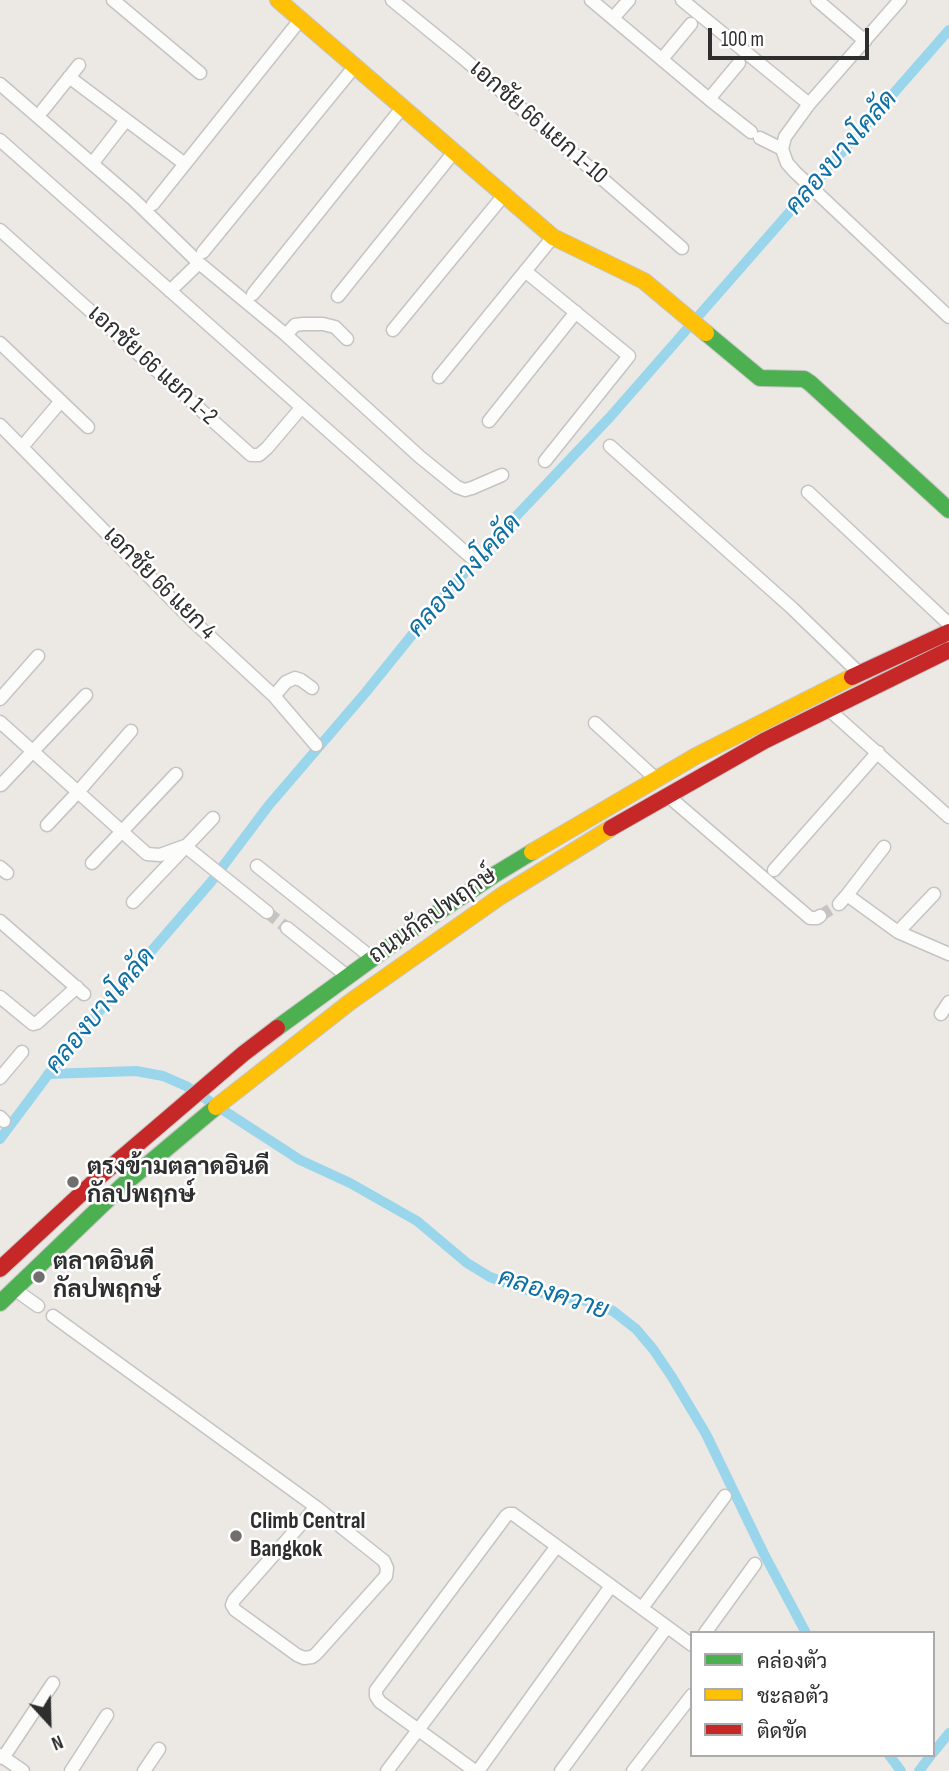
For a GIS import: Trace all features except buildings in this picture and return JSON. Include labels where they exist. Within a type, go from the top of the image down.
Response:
[{"type":"main road","points":[[278,0],[553,237],[644,281],[760,378],[804,379],[810,383],[949,510]]},
{"type":"main road","name":"ถนนกัลปพฤกษ์","points":[[0,1269],[184,1103],[290,1017],[494,875],[656,779],[739,734],[859,673],[949,632]]},
{"type":"main road","name":"ถนนกัลปพฤกษ์","points":[[0,1303],[122,1186],[221,1103],[350,1002],[501,896],[764,741],[949,650]]},
{"type":"street","points":[[113,0],[200,74]]},
{"type":"street","name":"เอกชัย 66 แยก 1-10","points":[[392,0],[682,248]]},
{"type":"street","points":[[591,0],[709,99],[756,135],[782,149]]},
{"type":"street","points":[[613,18],[629,0]]},
{"type":"street","points":[[682,0],[809,104]]},
{"type":"street","points":[[817,0],[865,41]]},
{"type":"street","points":[[900,0],[809,104],[785,137],[782,149],[787,163],[949,317]]},
{"type":"street","points":[[153,204],[300,20]]},
{"type":"street","points":[[662,60],[691,24]]},
{"type":"street","points":[[709,99],[739,62]]},
{"type":"street","points":[[43,110],[79,65]]},
{"type":"street","points":[[170,291],[201,257],[355,66]]},
{"type":"street","points":[[69,77],[185,164]]},
{"type":"street","points":[[0,84],[201,257],[419,457],[457,487],[465,490],[502,475]]},
{"type":"street","points":[[253,294],[402,107]]},
{"type":"street","points":[[94,160],[126,120]]},
{"type":"street","points":[[0,140],[474,560]]},
{"type":"street","points":[[338,296],[454,152]]},
{"type":"street","points":[[393,330],[504,195]]},
{"type":"street","name":"เอกชัย 66 แยก 1-2","points":[[0,230],[251,455],[259,455],[267,448],[301,408]]},
{"type":"street","points":[[439,377],[553,237]]},
{"type":"street","points":[[525,271],[629,356],[544,461]]},
{"type":"street","points":[[489,421],[576,312]]},
{"type":"street","points":[[286,335],[295,325],[323,324],[335,327],[347,339]]},
{"type":"street","points":[[0,343],[89,427]]},
{"type":"street","points":[[22,447],[61,401]]},
{"type":"street","name":"เอกชัย 66 แยก 4","points":[[0,425],[192,620],[274,696],[316,745]]},
{"type":"street","points":[[610,446],[792,608],[859,673]]},
{"type":"street","points":[[808,492],[949,624]]},
{"type":"street","points":[[0,699],[38,656]]},
{"type":"street","points":[[274,696],[286,682],[295,678],[312,688]]},
{"type":"street","points":[[1,785],[86,695]]},
{"type":"street","points":[[827,708],[949,817]]},
{"type":"street","points":[[0,722],[148,854],[160,855],[185,846]]},
{"type":"street","points":[[595,723],[656,779]]},
{"type":"street","points":[[47,825],[131,731]]},
{"type":"street","points":[[774,870],[878,752]]},
{"type":"street","points":[[92,863],[176,774]]},
{"type":"street","points":[[667,796],[810,918],[820,916]]},
{"type":"street","points":[[134,902],[212,818]]},
{"type":"street","points":[[185,846],[267,912]]},
{"type":"street","points":[[884,847],[843,900],[898,932],[949,954]]},
{"type":"street","points":[[257,866],[372,958]]},
{"type":"street","points":[[898,932],[934,894]]},
{"type":"street","points":[[0,922],[81,990],[33,1024],[0,998]]},
{"type":"street","points":[[287,928],[347,976]]},
{"type":"street","points":[[941,1014],[949,1002]]},
{"type":"street","points":[[0,1079],[22,1052]]},
{"type":"street","points":[[14,1289],[38,1306]]},
{"type":"street","points":[[53,1316],[316,1507],[387,1565],[386,1576],[316,1654],[304,1658],[245,1618],[232,1605],[316,1507]]},
{"type":"street","points":[[642,1608],[725,1496]]},
{"type":"street","points":[[611,1586],[477,1771],[380,1702],[376,1696],[376,1690],[509,1514],[513,1514],[690,1644]]},
{"type":"street","points":[[387,1771],[557,1546]]},
{"type":"street","points":[[706,1631],[755,1564]]},
{"type":"street","points":[[561,1771],[667,1627]]},
{"type":"street","points":[[23,1771],[2,1756],[53,1684]]},
{"type":"street","points":[[633,1771],[690,1698]]},
{"type":"street","points":[[71,1771],[107,1715]]},
{"type":"street","points":[[144,1771],[159,1749]]},
{"type":"waterway","name":"คลองบางโคลัด","points":[[0,1139],[71,1044],[211,882],[269,805],[441,599],[610,417],[949,30]]},
{"type":"waterway","name":"คลองควาย","points":[[48,1074],[136,1071],[163,1076],[186,1086],[300,1160],[350,1183],[417,1221],[467,1263],[490,1277],[522,1289],[587,1301],[613,1311],[636,1329],[672,1377],[706,1434],[805,1631]]},
{"type":"waterway","points":[[935,1750],[949,1733]]},
{"type":"waterway","name":"คลองควาย","points":[[890,1757],[901,1771]]},
{"type":"waterway","points":[[919,1771],[930,1757]]},
{"type":"tunnel","points":[[820,916],[839,904]]},
{"type":"tunnel","points":[[267,912],[287,928]]},
{"type":"traffic: fast","points":[[706,333],[760,378],[804,379],[810,383],[949,510]]},
{"type":"traffic: fast","points":[[277,1028],[416,927],[532,852]]},
{"type":"traffic: fast","points":[[0,1303],[122,1186],[216,1107]]},
{"type":"traffic: slow","points":[[278,0],[553,237],[644,281],[706,333]]},
{"type":"traffic: slow","points":[[532,852],[696,756],[852,677]]},
{"type":"traffic: slow","points":[[216,1107],[350,1002],[501,896],[611,828]]},
{"type":"traffic: jam","points":[[852,677],[949,632]]},
{"type":"traffic: jam","points":[[611,828],[764,741],[949,650]]},
{"type":"traffic: jam","points":[[0,1269],[98,1178],[277,1028]]},
{"type":"place","name":"ตรงข้ามตลาดอินดี กัลปพฤกษ์","points":[[73,1182]]},
{"type":"place","name":"ตลาดอินดี กัลปพฤกษ์","points":[[39,1277]]},
{"type":"place","name":"Climb Central Bangkok","points":[[236,1536]]}]
